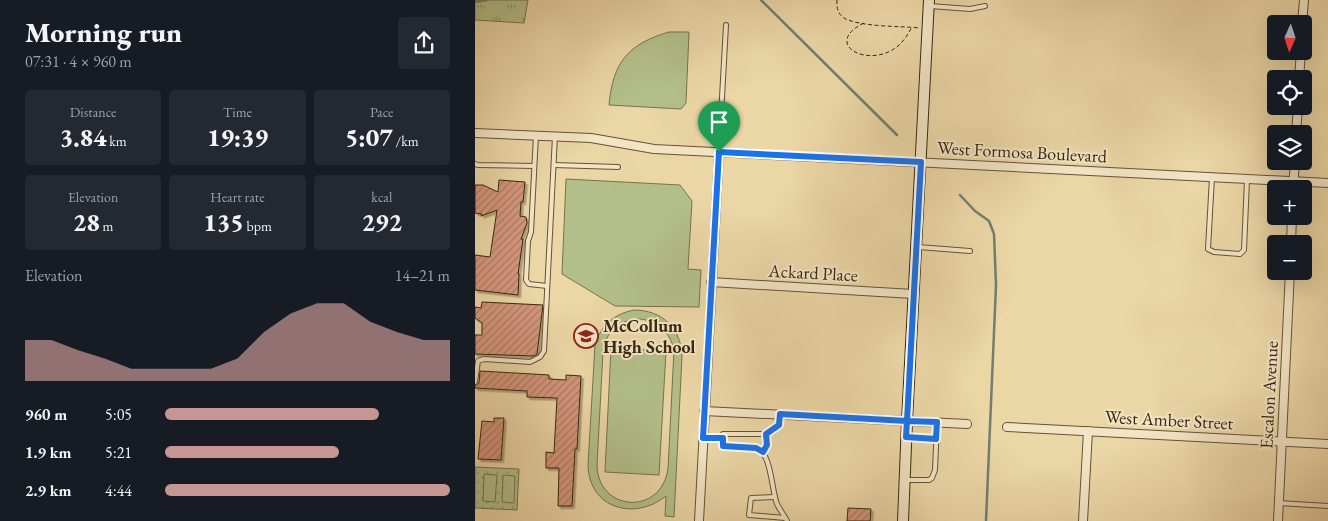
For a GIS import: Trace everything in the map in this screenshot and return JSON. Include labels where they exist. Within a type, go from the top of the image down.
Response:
[{"type":"street","points":[[1303,15],[1304,0]]},
{"type":"street","points":[[903,521],[928,3]]},
{"type":"street","name":"West Formosa Boulevard","points":[[475,133],[591,138],[654,149],[1212,177],[1267,182]]},
{"type":"street","points":[[699,521],[719,152]]},
{"type":"street","name":"West Formosa Boulevard","points":[[1312,184],[1328,184]]},
{"type":"street","name":"Escalon Avenue","points":[[1279,521],[1290,280]]},
{"type":"street","name":"Ackard Place","points":[[711,282],[913,294]]},
{"type":"street","points":[[704,411],[967,424]]},
{"type":"street","name":"West Amber Street","points":[[1007,427],[1328,444]]},
{"type":"street","points":[[1083,521],[1088,431]]},
{"type":"lane","points":[[928,3],[970,8],[985,6]]},
{"type":"lane","points":[[719,152],[726,25]]},
{"type":"lane","points":[[535,135],[531,232],[528,241],[526,280],[529,284],[547,286]]},
{"type":"lane","points":[[475,382],[478,361],[484,359],[530,362],[541,358],[545,351],[555,136]]},
{"type":"lane","points":[[475,164],[534,166]]},
{"type":"lane","points":[[554,165],[618,167]]},
{"type":"lane","points":[[1212,177],[1209,249],[1213,252],[1239,254],[1243,250],[1244,245],[1247,179]]},
{"type":"lane","points":[[916,247],[970,251]]},
{"type":"lane","points":[[780,414],[779,425],[766,434],[723,434],[723,446],[756,448],[763,452],[769,462],[771,481],[777,504],[786,519]]},
{"type":"lane","points":[[905,480],[929,480],[933,478],[937,422]]},
{"type":"lane","points":[[763,452],[767,445],[766,434]]},
{"type":"lane","points":[[906,437],[936,439]]},
{"type":"lane","points":[[703,438],[723,438]]},
{"type":"lane","points":[[775,497],[751,498],[749,515],[786,519]]},
{"type":"lane","points":[[1279,503],[1328,506]]},
{"type":"path","points":[[837,0],[839,12],[844,18],[865,23],[927,28]]},
{"type":"path","points":[[865,23],[850,32],[848,37],[847,44],[859,55],[871,56],[889,52],[905,39],[912,27]]},
{"type":"green space","points":[[475,0],[528,0],[524,23],[475,20]]},
{"type":"green space","points":[[669,32],[689,32],[686,103],[681,109],[609,105],[614,77],[625,57],[643,42]]},
{"type":"green space","points":[[566,179],[680,185],[692,201],[688,269],[701,270],[699,307],[615,306],[562,274]]},
{"type":"green space","points":[[634,310],[644,311],[661,317],[674,329],[681,346],[674,517],[665,516],[666,496],[654,504],[628,509],[605,501],[596,492],[590,480],[588,465],[595,345],[605,326],[620,314]],"holes":[[[646,320],[662,328],[670,338],[674,350],[668,469],[663,484],[654,495],[643,501],[630,502],[618,499],[608,492],[600,481],[597,465],[603,352],[610,333],[620,324],[626,321]]]},
{"type":"green space","points":[[611,348],[666,351],[659,475],[605,472]]},
{"type":"green space","points":[[475,467],[519,469],[517,510],[475,508]]},
{"type":"green space","points":[[484,474],[497,475],[495,502],[483,501]]},
{"type":"green space","points":[[503,475],[515,476],[514,503],[502,502]]},
{"type":"building","points":[[499,180],[525,182],[520,216],[526,217],[527,223],[521,239],[523,239],[518,274],[518,295],[475,290],[475,255],[490,257],[497,210],[481,216],[482,214],[475,213],[475,185],[483,185],[498,192]]},
{"type":"building","points":[[482,302],[543,305],[537,354],[534,356],[475,354],[475,335],[482,335],[482,323],[475,318],[475,307],[481,308]]},
{"type":"building","points":[[480,371],[549,375],[549,379],[566,380],[566,375],[581,376],[572,506],[558,506],[559,468],[546,468],[546,452],[554,453],[557,398],[527,397],[527,391],[475,388],[479,383]]},
{"type":"building","points":[[494,418],[504,418],[501,460],[478,459],[482,421],[494,422]]},
{"type":"building","points":[[848,508],[871,509],[870,521],[847,521]]},
{"type":"waterway","points":[[475,2],[487,0]]},
{"type":"waterway","points":[[761,0],[897,135]]},
{"type":"waterway","points":[[960,195],[975,211],[989,221],[994,234],[996,285],[986,521]]},
{"type":"place","name":"McCollum High School","points":[[586,336]]},
{"type":"route","points":[[719,152],[703,438],[723,438],[723,446],[756,448],[763,452],[767,445],[766,434],[779,425],[780,414],[907,421],[906,437],[936,439],[937,422],[907,421],[921,162],[719,152]]}]
